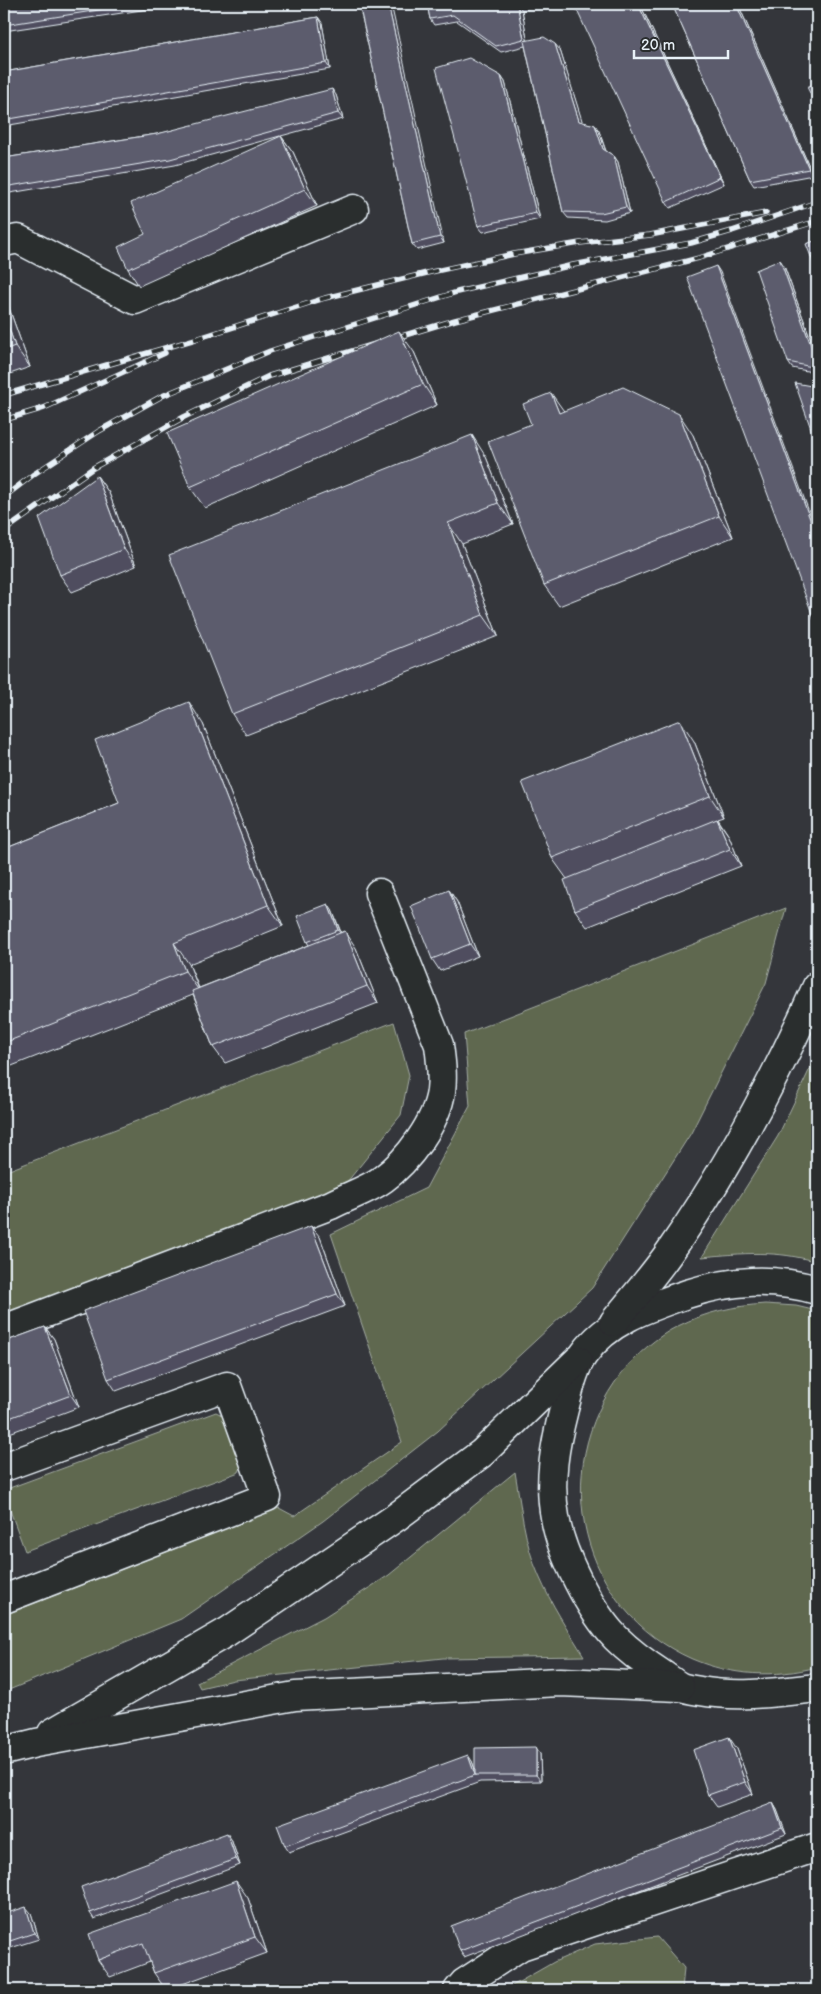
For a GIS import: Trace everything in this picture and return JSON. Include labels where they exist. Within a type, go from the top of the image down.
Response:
[{"type":"main road","points":[[4,242],[18,239],[135,300],[354,208]]},
{"type":"main road","points":[[4,1329],[331,1204],[382,1180],[402,1162],[418,1142],[432,1118],[441,1092],[442,1069],[439,1045],[379,893]]},
{"type":"main road","points":[[36,1743],[227,1632],[395,1518],[482,1453],[612,1325],[670,1252],[704,1200],[770,1082],[817,986]]},
{"type":"main road","points":[[612,1325],[666,1301],[699,1290],[730,1283],[761,1281],[793,1283],[817,1290]]},
{"type":"main road","points":[[584,1354],[572,1380],[556,1441],[552,1476],[554,1517],[568,1559],[588,1599],[615,1636],[642,1662],[682,1687]]},
{"type":"main road","points":[[4,1466],[226,1386],[267,1497],[4,1599]]},
{"type":"main road","points":[[4,1752],[36,1743],[295,1696],[560,1682],[682,1687],[712,1693],[751,1694],[817,1688]]},
{"type":"main road","points":[[458,1990],[464,1984],[522,1946],[817,1847]]},
{"type":"green space","points":[[786,908],[766,983],[691,1133],[592,1288],[438,1431],[323,1521],[181,1619],[4,1692],[4,1615],[279,1508],[294,1516],[402,1442],[331,1234],[426,1188],[470,1106],[464,1034]]},
{"type":"green space","points":[[394,1022],[409,1075],[401,1115],[343,1187],[4,1320],[4,1172]]},
{"type":"green space","points":[[817,1054],[817,1262],[774,1254],[702,1257],[778,1136]]},
{"type":"green space","points":[[765,1304],[796,1306],[817,1311],[817,1667],[785,1673],[754,1674],[722,1669],[692,1659],[654,1637],[623,1607],[601,1573],[587,1534],[581,1493],[585,1452],[598,1412],[621,1374],[633,1360],[662,1335],[689,1321],[720,1310]]},
{"type":"green space","points":[[216,1412],[232,1420],[245,1457],[239,1472],[25,1551],[4,1490]]},
{"type":"green space","points":[[515,1472],[524,1524],[534,1563],[554,1607],[584,1656],[443,1658],[234,1680],[200,1688],[197,1682],[324,1617],[389,1575]]},
{"type":"green space","points":[[657,1937],[684,1968],[682,1990],[505,1990],[554,1962],[595,1944]]},
{"type":"building","points":[[4,4],[137,4],[4,25]]},
{"type":"building","points":[[359,4],[388,4],[440,237],[412,244]]},
{"type":"building","points":[[427,4],[517,4],[524,39],[496,46],[453,15],[430,19]]},
{"type":"building","points":[[574,4],[638,4],[720,177],[666,202]]},
{"type":"building","points":[[672,4],[736,4],[809,169],[750,180]]},
{"type":"building","points":[[318,17],[326,63],[4,120],[4,72]]},
{"type":"building","points":[[544,37],[555,44],[579,121],[595,125],[603,149],[614,156],[626,207],[601,213],[563,212],[524,41]]},
{"type":"building","points":[[469,58],[501,76],[536,213],[478,226],[436,68]]},
{"type":"building","points":[[817,82],[817,107],[807,87]]},
{"type":"building","points":[[332,89],[338,113],[170,159],[4,187],[4,158],[157,134]]},
{"type":"building","points":[[281,136],[305,189],[128,269],[118,247],[145,234],[131,203]]},
{"type":"building","points":[[817,240],[817,272],[806,244]]},
{"type":"building","points":[[780,260],[817,362],[817,368],[788,362],[756,270]]},
{"type":"building","points":[[716,266],[817,538],[817,627],[687,277]]},
{"type":"building","points":[[4,314],[15,346],[4,350]]},
{"type":"building","points":[[399,331],[423,384],[190,487],[167,433]]},
{"type":"building","points":[[795,383],[817,387],[817,446]]},
{"type":"building","points":[[623,387],[679,414],[719,516],[544,585],[488,441],[531,424],[523,404],[551,393],[559,413]]},
{"type":"building","points":[[472,435],[498,503],[448,523],[483,615],[232,714],[169,555]]},
{"type":"building","points":[[97,476],[124,549],[60,575],[39,518]]},
{"type":"building","points":[[189,702],[268,905],[174,943],[185,971],[4,1043],[4,849],[119,803],[95,740]]},
{"type":"building","points":[[680,720],[710,796],[552,858],[522,782]]},
{"type":"building","points":[[717,819],[730,849],[575,910],[564,880]]},
{"type":"building","points":[[449,890],[470,944],[432,959],[411,906]]},
{"type":"building","points":[[328,904],[338,930],[307,942],[297,916]]},
{"type":"building","points":[[345,931],[367,986],[213,1047],[192,991]]},
{"type":"building","points":[[311,1226],[337,1294],[108,1379],[83,1311]]},
{"type":"building","points":[[45,1327],[71,1395],[4,1420],[4,1342]]},
{"type":"building","points":[[729,1737],[745,1782],[708,1795],[693,1750]]},
{"type":"building","points":[[536,1747],[536,1775],[475,1775],[475,1748]]},
{"type":"building","points":[[468,1755],[475,1775],[285,1846],[277,1825]]},
{"type":"building","points":[[773,1803],[782,1828],[460,1951],[451,1926]]},
{"type":"building","points":[[227,1833],[236,1859],[90,1913],[81,1887]]},
{"type":"building","points":[[236,1881],[255,1937],[154,1973],[143,1943],[98,1960],[89,1934]]},
{"type":"building","points":[[26,1907],[34,1933],[4,1943],[4,1914]]},
{"type":"railway","points":[[4,497],[34,474],[99,431],[162,396],[270,351],[457,292],[573,265],[691,243],[817,202]]},
{"type":"railway","points":[[4,395],[199,338],[325,298],[431,272],[514,254],[580,243],[650,235],[766,213]]},
{"type":"railway","points":[[4,531],[93,468],[184,417],[269,376],[455,320],[699,258],[817,221]]},
{"type":"railway","points":[[4,420],[44,408],[165,353]]}]
